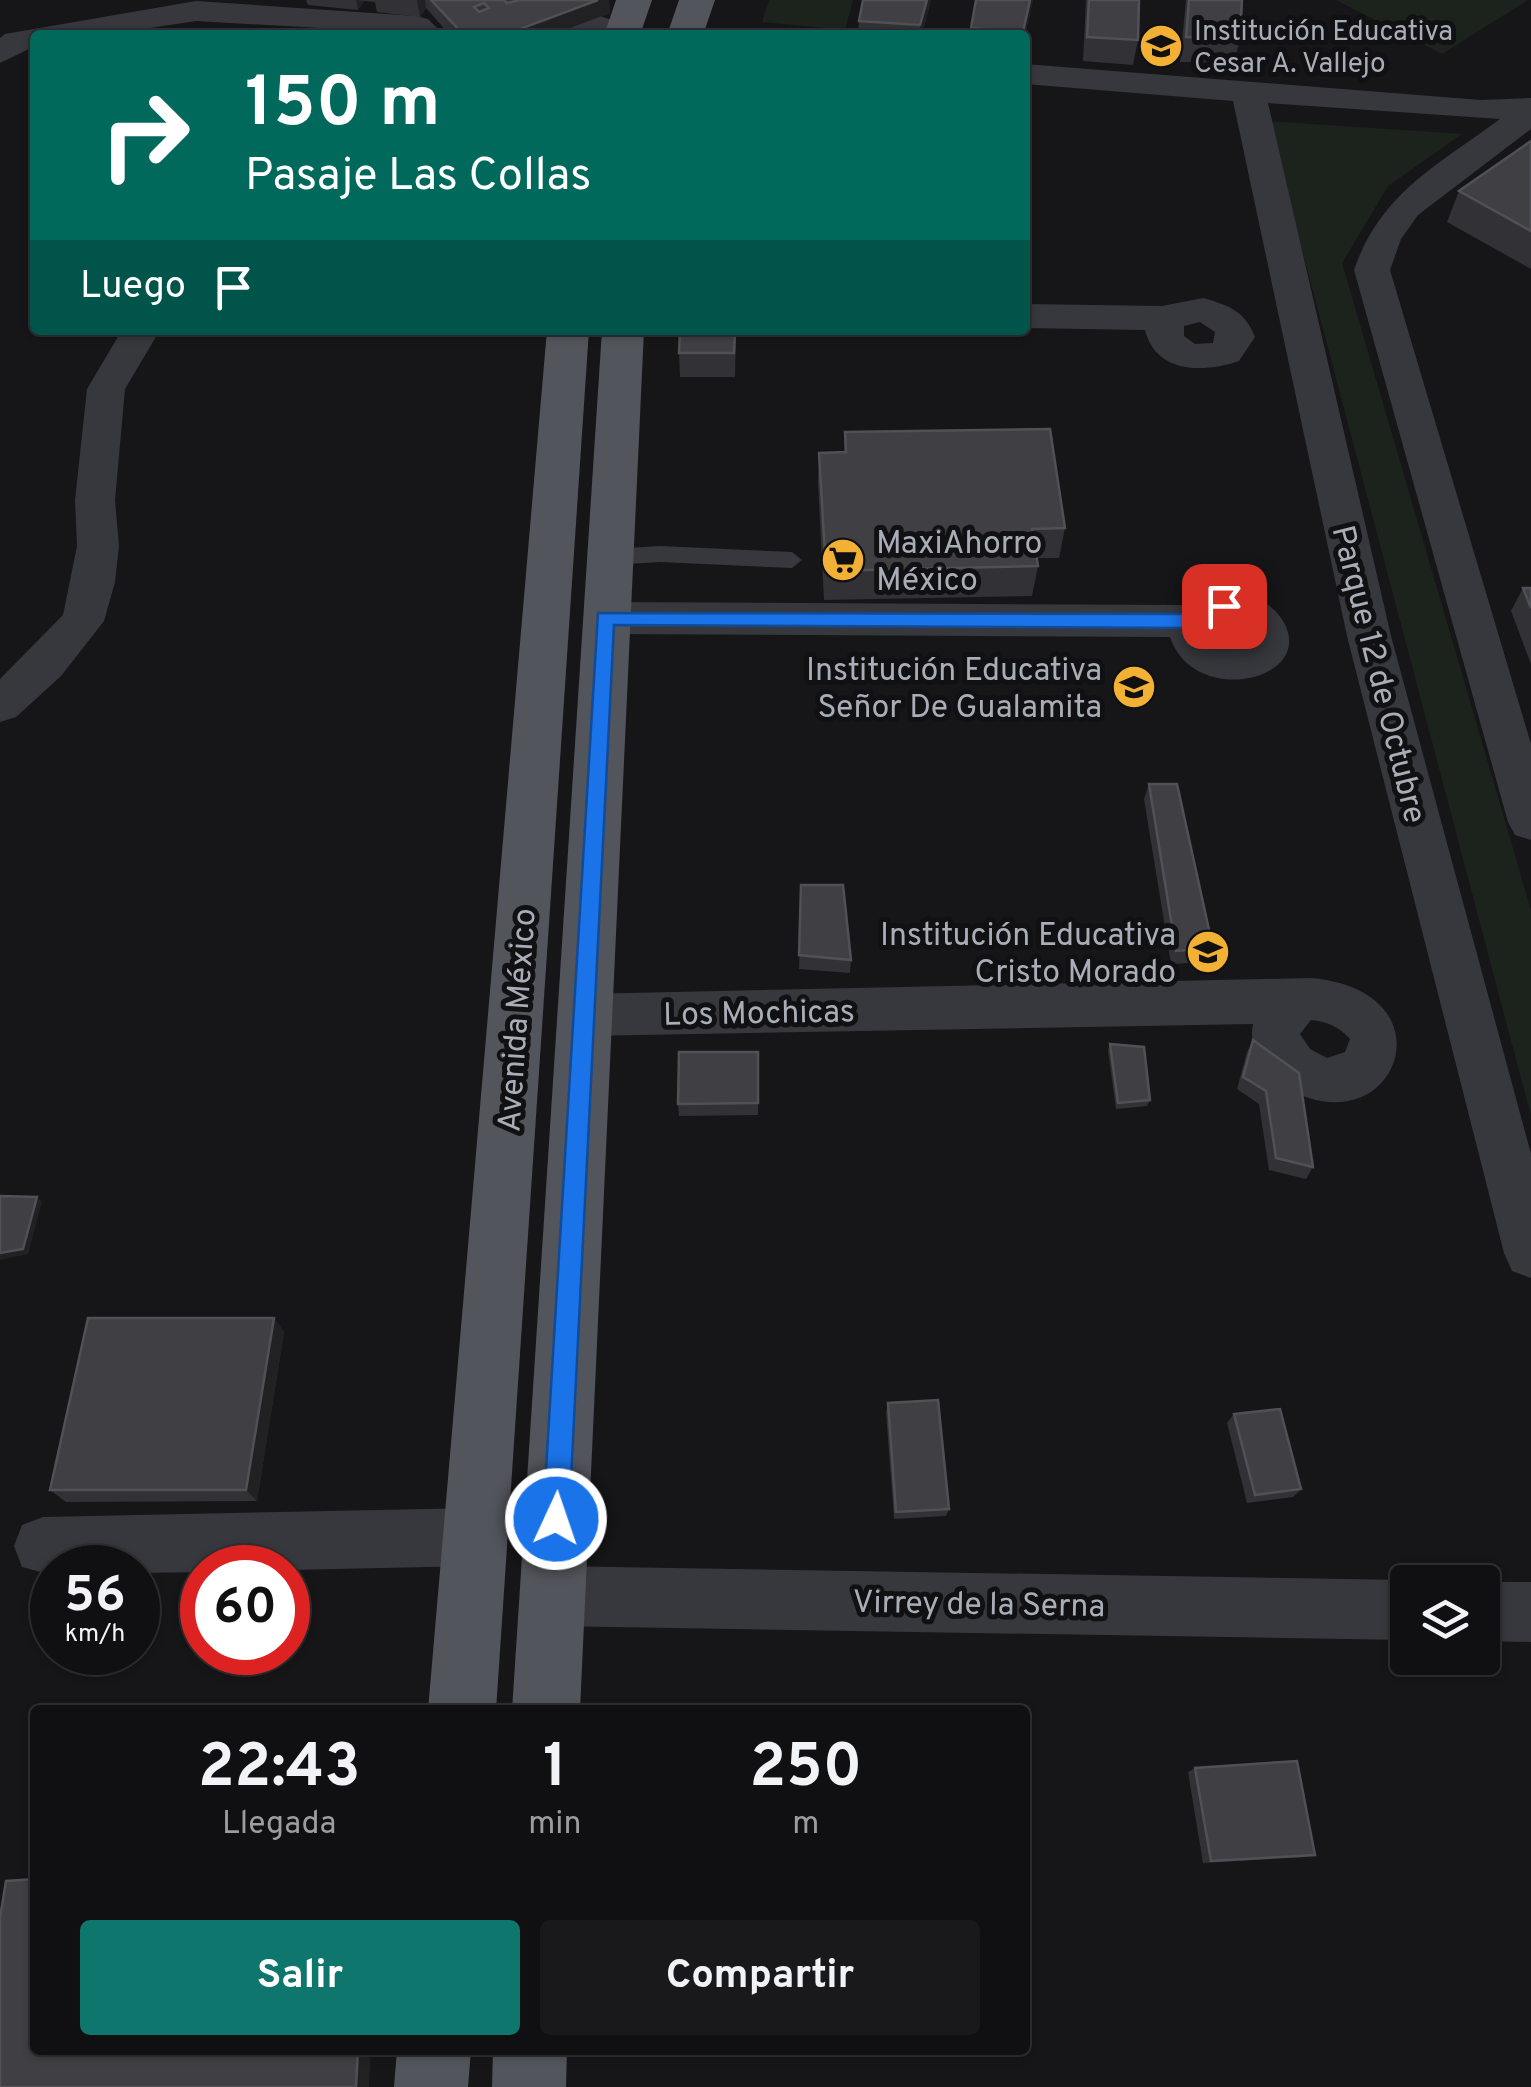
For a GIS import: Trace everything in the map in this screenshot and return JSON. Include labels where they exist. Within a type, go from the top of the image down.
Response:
[{"type":"main road","points":[[625,30],[634,0]]},
{"type":"main road","points":[[687,30],[696,0]]},
{"type":"main road","name":"Avenida México","points":[[462,1705],[568,335]]},
{"type":"main road","name":"Avenida México","points":[[546,1705],[623,335]]},
{"type":"main road","points":[[431,2087],[434,2055]]},
{"type":"main road","points":[[529,2087],[530,2055]]},
{"type":"street","points":[[76,30],[196,11],[416,26],[421,30]]},
{"type":"street","points":[[583,30],[598,25],[610,30]]},
{"type":"street","points":[[0,53],[17,41],[30,38]]},
{"type":"street","points":[[1030,74],[1531,111]]},
{"type":"street","name":"Parque 12 de Octubre","points":[[1248,90],[1365,619],[1531,1253]]},
{"type":"street","points":[[1531,111],[1404,207],[1383,238],[1372,270],[1531,822]]},
{"type":"street","points":[[1030,316],[1168,318]]},
{"type":"street","points":[[0,705],[46,664],[83,620],[94,582],[98,546],[96,500],[106,389],[138,335]]},
{"type":"street","points":[[604,618],[1192,621]]},
{"type":"street","name":"Los Mochicas","points":[[584,1015],[1294,1002]]},
{"type":"street","points":[[91,1545],[476,1537]]},
{"type":"street","name":"Virrey de la Serna","points":[[551,1596],[1390,1610]]},
{"type":"street","points":[[1500,1611],[1531,1612]]},
{"type":"lane","points":[[612,557],[660,554],[792,560]]},
{"type":"shaded area","points":[[769,0],[853,0],[845,30],[762,22]]},
{"type":"shaded area","points":[[1336,0],[1528,0],[1442,54]]},
{"type":"shaded area","points":[[1268,121],[1462,134],[1388,186],[1342,263],[1531,910],[1531,1116]]},
{"type":"building","points":[[431,0],[507,3],[598,0],[517,30],[459,30]],"holes":[[[484,3],[489,8],[479,12],[474,7]]]},
{"type":"building","points":[[863,0],[927,0],[920,25],[859,21]]},
{"type":"building","points":[[976,0],[1030,0],[1023,30],[971,28]]},
{"type":"building","points":[[1089,0],[1139,0],[1138,40],[1087,37]]},
{"type":"building","points":[[1189,0],[1242,0],[1240,39],[1186,37]]},
{"type":"building","points":[[1531,141],[1531,231],[1459,191]]},
{"type":"building","points":[[680,335],[735,335],[734,353],[679,353]]},
{"type":"building","points":[[1050,429],[1065,528],[1032,529],[1038,566],[826,571],[819,453],[846,452],[845,432]]},
{"type":"building","points":[[1523,588],[1531,588],[1531,608]]},
{"type":"building","points":[[1149,784],[1177,784],[1213,948],[1176,951]]},
{"type":"building","points":[[801,885],[843,885],[851,960],[799,955]]},
{"type":"building","points":[[1253,1040],[1299,1073],[1313,1167],[1276,1158],[1266,1091],[1243,1077]]},
{"type":"building","points":[[1110,1044],[1144,1047],[1150,1100],[1118,1103]]},
{"type":"building","points":[[679,1052],[758,1052],[758,1103],[678,1104]]},
{"type":"building","points":[[0,1196],[37,1197],[23,1249],[0,1253]]},
{"type":"building","points":[[88,1318],[274,1318],[246,1490],[50,1490]]},
{"type":"building","points":[[938,1400],[949,1509],[896,1512],[888,1403]]},
{"type":"building","points":[[1280,1409],[1301,1489],[1255,1495],[1234,1414]]},
{"type":"building","points":[[1297,1761],[1315,1855],[1211,1861],[1195,1768]]},
{"type":"building","points":[[30,1879],[30,2055],[358,2055],[356,2087],[0,2087],[0,1918],[6,1881]]},
{"type":"place","name":"Institución Educativa Cesar A. Vallejo","points":[[1161,46]]},
{"type":"place","name":"MaxiAhorro México","points":[[843,560]]},
{"type":"place","name":"Institución Educativa Señor De Gualamita","points":[[1134,687]]},
{"type":"place","name":"Institución Educativa Cristo Morado","points":[[1208,952]]},
{"type":"route","points":[[556,1519],[604,618],[1192,621],[1204,610],[1224,606]]}]
